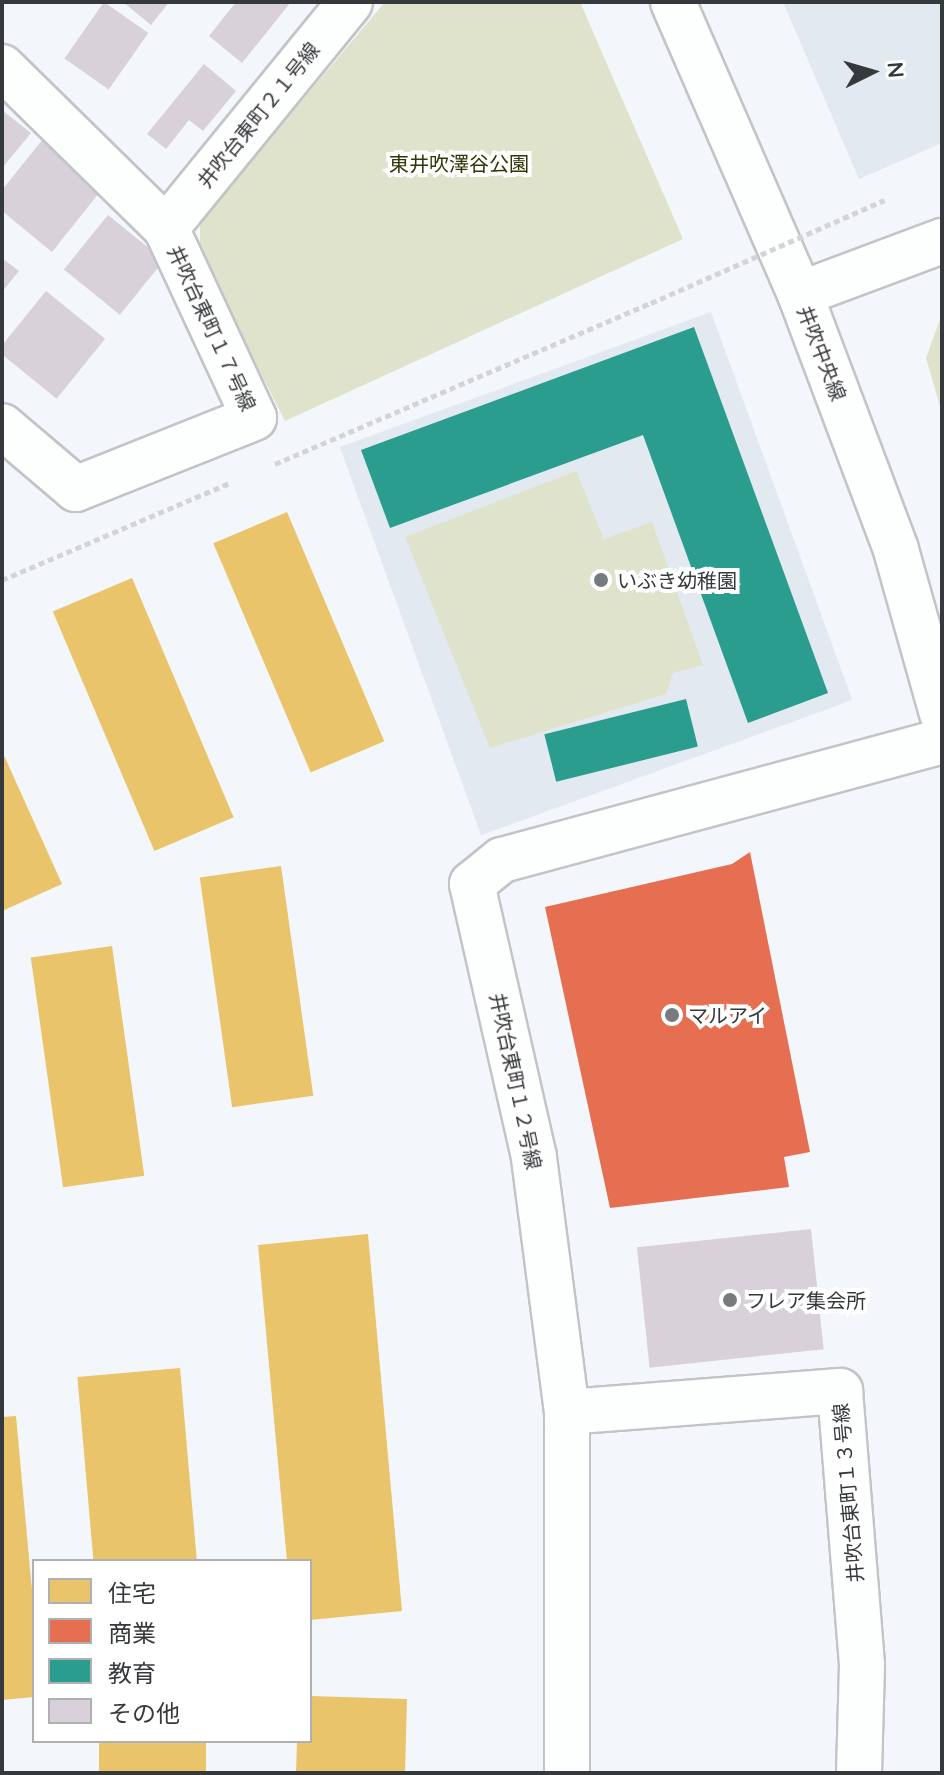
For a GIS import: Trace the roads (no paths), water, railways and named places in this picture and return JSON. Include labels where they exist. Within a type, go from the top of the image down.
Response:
[{"type":"street","name":"井吹台東町２１号線","points":[[166,228],[350,2]]},
{"type":"street","name":"井吹中央線","points":[[673,2],[800,294],[896,550],[942,714]]},
{"type":"street","name":"井吹台東町１７号線","points":[[2,67],[166,228],[254,418],[76,489],[2,426]]},
{"type":"street","points":[[800,294],[942,241]]},
{"type":"street","name":"井吹台東町１２号線","points":[[567,1773],[567,1412],[534,1157],[472,884],[502,860],[942,741]]},
{"type":"street","name":"井吹台東町１３号線","points":[[567,1412],[840,1391],[862,1665],[859,1773]]},
{"type":"place","name":"いぶき幼稚園","points":[[601,580]]},
{"type":"place","name":"マルアイ","points":[[672,1015]]},
{"type":"place","name":"フレア集会所","points":[[730,1300]]},
{"type":"park label","name":"東井吹澤谷公園","points":[[459,163]]}]
